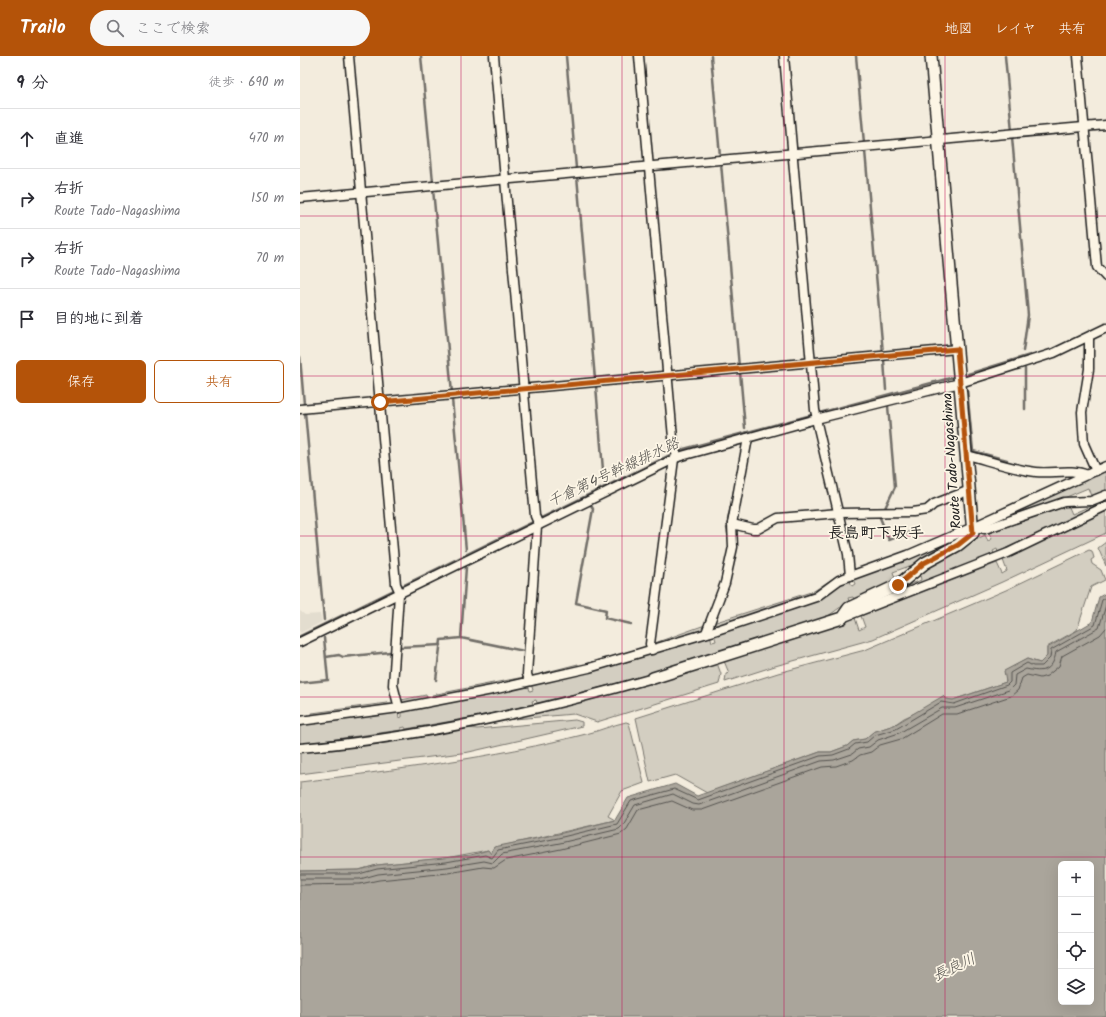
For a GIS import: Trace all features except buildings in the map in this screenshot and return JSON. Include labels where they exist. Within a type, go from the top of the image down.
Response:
[{"type":"main road","name":"Route Tado-Nagashima","points":[[653,678],[842,618],[849,608],[898,585],[924,563],[970,537],[973,533],[931,56]]},
{"type":"street","points":[[349,56],[380,402],[399,590],[393,685],[399,708]]},
{"type":"street","points":[[494,56],[537,522],[527,674],[529,681]]},
{"type":"street","points":[[639,56],[675,455],[650,644],[652,650]]},
{"type":"street","points":[[784,56],[816,416],[848,554],[850,576]]},
{"type":"street","points":[[1078,56],[1097,267],[1106,277]]},
{"type":"street","points":[[300,198],[1106,125]]},
{"type":"street","points":[[300,642],[399,590],[675,455],[748,438],[816,416],[960,383],[1032,361],[1089,337],[1106,328]]},
{"type":"street","points":[[1089,337],[1089,369],[1082,412],[1084,444],[1096,471]]},
{"type":"street","points":[[300,409],[957,349]]},
{"type":"street","points":[[706,633],[725,583],[733,548],[732,524],[748,438]]},
{"type":"street","points":[[967,455],[1017,469],[1037,472],[1080,472],[1087,475]]},
{"type":"street","points":[[300,721],[399,708],[589,668],[706,633],[816,597],[839,580],[908,555],[1106,466]]},
{"type":"street","points":[[732,524],[758,529],[778,518],[839,513],[913,512],[927,510],[934,504],[970,490]]},
{"type":"street","points":[[973,527],[985,529],[1064,502],[1091,501],[1106,495]]},
{"type":"street","points":[[842,618],[1008,553],[1106,506]]},
{"type":"street","points":[[300,748],[334,745],[393,736],[475,721],[594,695],[653,678]]},
{"type":"shaded area","points":[[1106,469],[1106,490],[1091,496],[1088,488],[1064,498],[1001,519]]},
{"type":"shaded area","points":[[1106,499],[1106,502],[998,552],[997,549],[993,551],[994,554],[929,582],[857,608],[921,580],[919,570],[985,535],[988,541],[992,539],[989,533],[1068,505],[1072,514]]},
{"type":"shaded area","points":[[1106,511],[1106,533],[1002,582],[873,639],[775,666],[725,682],[726,674],[729,673],[724,661],[855,618],[859,630],[865,627],[861,616],[997,563],[1002,574],[1007,571],[1003,560]]},
{"type":"shaded area","points":[[967,533],[915,564],[893,572],[896,581],[854,599],[853,597],[848,598],[849,601],[824,619],[722,653],[720,650],[715,652],[716,655],[651,675],[537,703],[536,700],[532,701],[533,704],[475,717],[406,729],[405,727],[401,728],[401,730],[300,744],[300,723],[398,711],[399,718],[402,717],[402,711],[528,685],[530,691],[533,690],[531,684],[710,635],[712,642],[716,641],[714,634],[819,599],[840,582],[849,579],[852,586],[855,584],[852,577]]},
{"type":"shaded area","points":[[1106,542],[1106,566],[1098,548]]},
{"type":"shaded area","points":[[1089,550],[1092,551],[1094,558],[1091,560],[1092,564],[1101,570],[1105,580],[1091,587],[1077,630],[1047,647],[1047,656],[1040,663],[1027,659],[1005,671],[1006,682],[953,700],[946,699],[904,718],[894,725],[873,732],[865,739],[853,741],[847,746],[831,752],[820,752],[707,793],[675,775],[650,782],[636,718],[778,673],[865,650],[1006,590]]},
{"type":"shaded area","points":[[845,574],[817,594],[715,627],[713,623],[814,591],[835,577]]},
{"type":"shaded area","points":[[300,611],[305,615],[320,614],[322,622],[300,633]]},
{"type":"shaded area","points":[[705,625],[703,632],[653,647],[652,644]]},
{"type":"shaded area","points":[[717,663],[721,674],[719,684],[597,722],[574,714],[491,721],[596,698]]},
{"type":"shaded area","points":[[578,664],[578,668],[543,676],[543,673]]},
{"type":"shaded area","points":[[524,677],[525,679],[433,699],[432,695]]},
{"type":"shaded area","points":[[426,695],[427,699],[403,705],[401,700]]},
{"type":"shaded area","points":[[394,702],[394,705],[313,716],[312,713]]},
{"type":"shaded area","points":[[575,720],[582,722],[582,726],[469,752],[300,774],[300,752],[402,740],[468,728],[477,729]]},
{"type":"shaded area","points":[[626,722],[629,723],[644,783],[622,791],[608,816],[615,820],[493,848],[491,854],[488,850],[446,858],[377,865],[359,870],[300,871],[300,782],[479,757],[591,733]]},
{"type":"water","name":"長良川","points":[[1106,593],[1106,1017],[300,1017],[300,871],[359,870],[377,865],[471,855],[488,850],[491,854],[494,847],[558,834],[615,820],[628,798],[675,784],[697,796],[820,752],[831,752],[847,746],[853,741],[865,739],[873,732],[894,725],[943,696],[946,699],[953,700],[1006,682],[1004,671],[1027,659],[1040,663],[1047,656],[1047,648],[1092,622],[1099,597]]},
{"type":"waterway","points":[[421,56],[433,182]]},
{"type":"waterway","points":[[566,56],[576,168]]},
{"type":"waterway","points":[[711,56],[720,156]]},
{"type":"waterway","points":[[856,56],[864,143]]},
{"type":"waterway","points":[[1005,56],[1012,131]]},
{"type":"waterway","points":[[1012,137],[1028,315],[1023,351]]},
{"type":"waterway","points":[[865,151],[883,353]]},
{"type":"waterway","points":[[721,163],[739,367]]},
{"type":"waterway","points":[[577,176],[595,379]]},
{"type":"waterway","points":[[433,189],[452,393]]},
{"type":"waterway","name":"千倉第4号幹線排水路","points":[[968,374],[1030,355]]},
{"type":"waterway","points":[[300,357],[304,404]]},
{"type":"waterway","points":[[884,360],[886,390]]},
{"type":"waterway","points":[[1025,369],[1025,409]]},
{"type":"waterway","points":[[740,372],[745,428]]},
{"type":"waterway","name":"千倉第4号幹線排水路","points":[[300,636],[680,450],[954,377]]},
{"type":"waterway","points":[[596,386],[604,482]]},
{"type":"waterway","points":[[967,389],[973,451],[1007,460]]},
{"type":"waterway","points":[[452,399],[466,550]]},
{"type":"waterway","points":[[885,508],[895,487],[888,406]]},
{"type":"waterway","points":[[305,412],[324,620]]},
{"type":"waterway","points":[[733,498],[734,491]]},
{"type":"waterway","points":[[591,505],[593,509],[576,603],[606,610],[605,618],[631,624]]},
{"type":"waterway","points":[[728,520],[731,506]]},
{"type":"waterway","points":[[879,515],[889,540],[913,531]]},
{"type":"waterway","points":[[727,528],[729,539]]},
{"type":"waterway","points":[[436,680],[441,640],[461,638],[466,567]]},
{"type":"waterway","points":[[300,683],[328,680],[324,638]]},
{"type":"waterway","points":[[461,638],[524,651]]},
{"type":"waterway","points":[[400,647],[441,645]]},
{"type":"waterway","points":[[326,657],[339,655],[343,657],[390,652]]},
{"type":"district","name":"長島町下坂手","points":[[876,532]]},
{"type":"route","points":[[380,402],[957,349],[973,533],[970,537],[958,545],[924,563],[898,585]]}]
